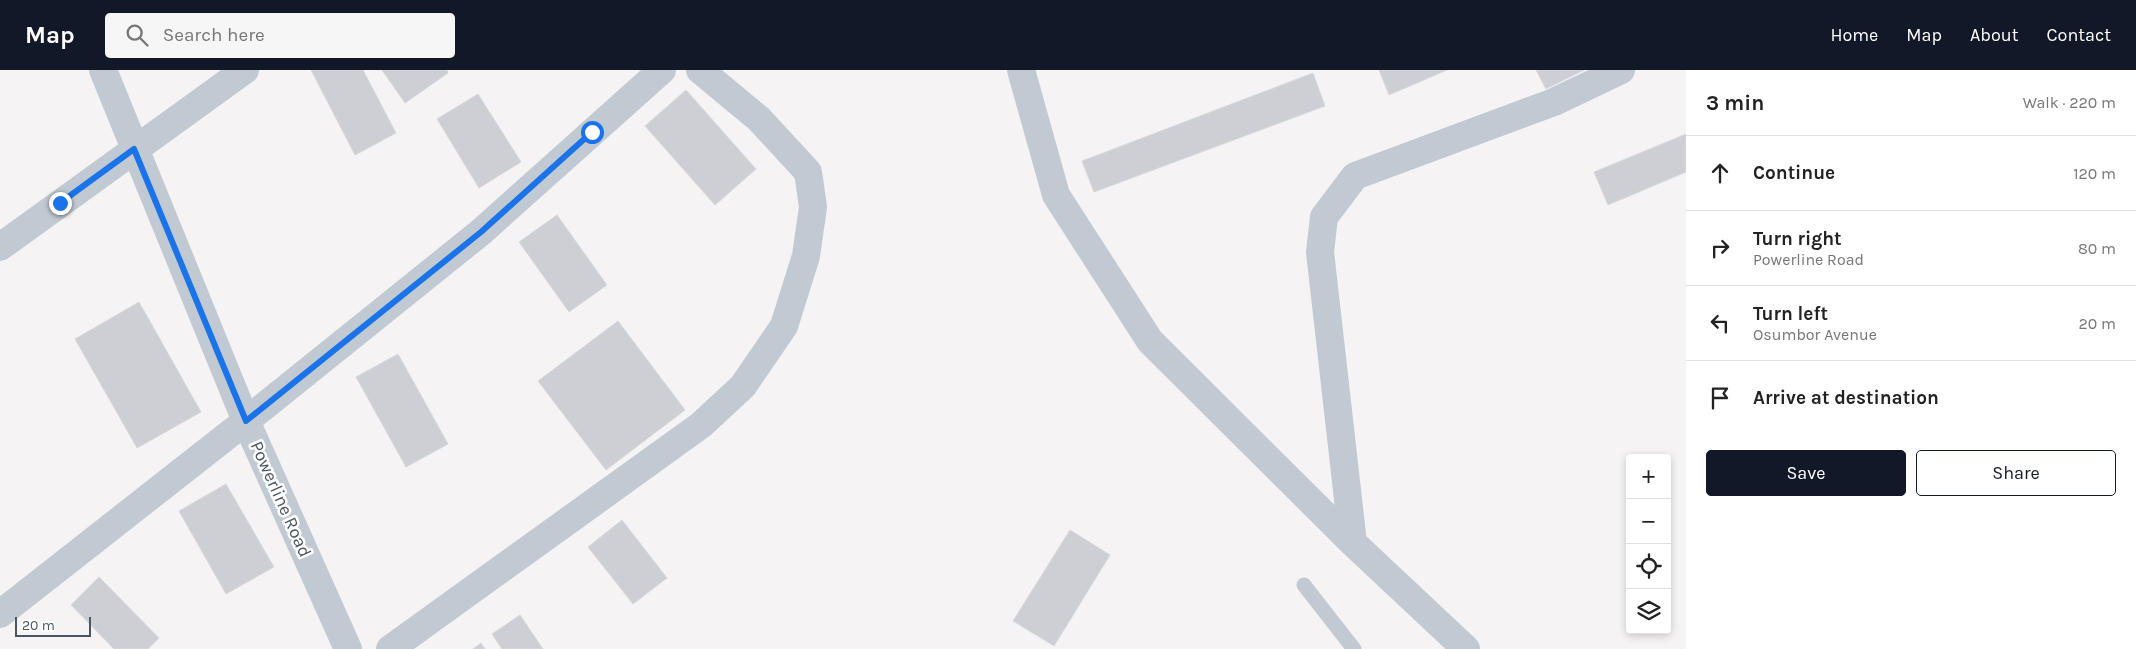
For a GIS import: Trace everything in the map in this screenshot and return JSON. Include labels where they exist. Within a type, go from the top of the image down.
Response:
[{"type":"street","name":"Powerline Road","points":[[103,70],[246,421],[348,649]]},
{"type":"street","points":[[0,247],[245,70]]},
{"type":"street","points":[[0,614],[246,421],[481,232],[662,70]]},
{"type":"street","points":[[390,649],[702,425],[743,386],[784,326],[806,256],[813,207],[808,172],[759,119],[700,70]]},
{"type":"street","points":[[1021,70],[1056,195],[1150,341],[1353,543],[1466,649]]},
{"type":"street","points":[[1353,543],[1320,252],[1324,217],[1355,176],[1554,102],[1621,70]]},
{"type":"lane","points":[[1304,585],[1354,649]]},
{"type":"building","points":[[311,70],[363,70],[396,133],[355,155]]},
{"type":"building","points":[[382,70],[447,70],[448,73],[405,103]]},
{"type":"building","points":[[1379,70],[1447,70],[1389,95]]},
{"type":"building","points":[[1536,70],[1584,70],[1546,89]]},
{"type":"building","points":[[1313,73],[1325,106],[1094,192],[1082,161]]},
{"type":"building","points":[[686,90],[756,169],[715,205],[645,126]]},
{"type":"building","points":[[478,94],[521,162],[479,188],[437,119]]},
{"type":"building","points":[[1686,134],[1686,172],[1608,205],[1594,172]]},
{"type":"building","points":[[557,215],[607,285],[569,312],[519,242]]},
{"type":"building","points":[[139,302],[201,412],[137,448],[75,339]]},
{"type":"building","points":[[618,321],[685,410],[606,470],[538,381]]},
{"type":"building","points":[[398,354],[448,444],[406,467],[356,377]]},
{"type":"building","points":[[226,484],[274,567],[226,594],[179,511]]},
{"type":"building","points":[[622,520],[667,578],[633,604],[588,547]]},
{"type":"building","points":[[1070,530],[1110,555],[1054,646],[1013,621]]},
{"type":"building","points":[[99,577],[159,638],[148,649],[114,649],[71,605]]},
{"type":"building","points":[[520,615],[543,649],[502,649],[492,634]]},
{"type":"building","points":[[481,643],[485,649],[473,649]]},
{"type":"route","points":[[60,203],[134,149],[246,421],[481,232],[592,132]]}]
